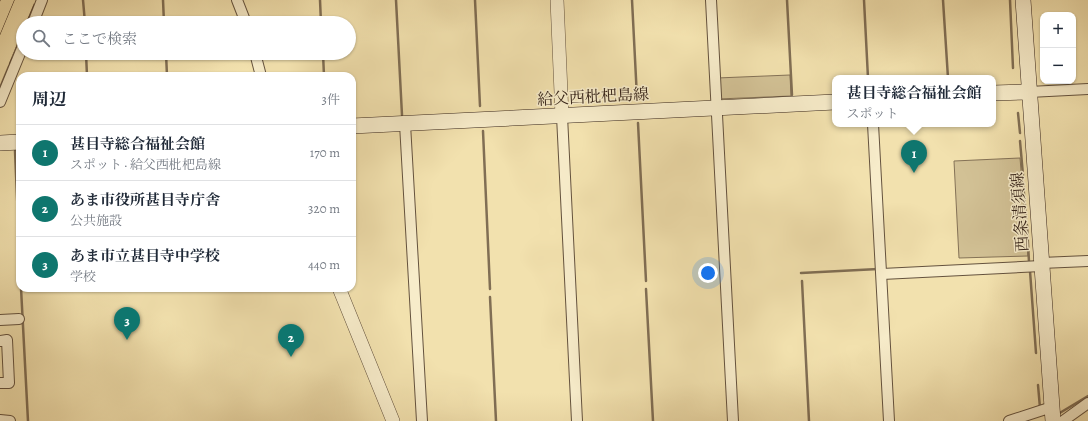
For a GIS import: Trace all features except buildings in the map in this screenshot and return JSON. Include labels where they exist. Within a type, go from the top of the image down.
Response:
[{"type":"highway","points":[[0,26],[11,0]]},
{"type":"highway","points":[[28,16],[37,1]]},
{"type":"highway","points":[[0,60],[16,34]]},
{"type":"main road","name":"西条清須線","points":[[1023,0],[1041,265],[1055,415]]},
{"type":"main road","points":[[996,93],[1029,92]]},
{"type":"main road","name":"給父西枇杷島線","points":[[356,126],[832,102]]},
{"type":"main road","points":[[0,143],[16,142]]},
{"type":"street","points":[[237,0],[243,16]]},
{"type":"street","points":[[557,0],[577,421]]},
{"type":"street","points":[[711,0],[733,421]]},
{"type":"street","points":[[34,16],[37,1]]},
{"type":"street","points":[[0,49],[16,46]]},
{"type":"street","points":[[0,102],[17,60]]},
{"type":"street","points":[[257,60],[260,72]]},
{"type":"street","points":[[1029,92],[1088,89]]},
{"type":"street","points":[[405,124],[422,421]]},
{"type":"street","points":[[873,127],[889,421]]},
{"type":"street","points":[[882,274],[1088,261]]},
{"type":"street","points":[[341,292],[393,421]]},
{"type":"street","points":[[0,320],[19,320]]},
{"type":"street","points":[[0,341],[8,340],[9,383],[0,383]]},
{"type":"street","points":[[1009,421],[1055,415],[1088,404]]},
{"type":"street","points":[[0,420],[10,421]]},
{"type":"shaded area","points":[[790,75],[791,96],[718,99],[717,78]]},
{"type":"shaded area","points":[[1020,158],[1028,256],[959,258],[954,161]]},
{"type":"waterway","points":[[83,0],[84,16]]},
{"type":"waterway","points":[[163,0],[164,16]]},
{"type":"waterway","points":[[320,0],[321,16]]},
{"type":"waterway","points":[[396,0],[402,115]]},
{"type":"waterway","points":[[475,0],[480,106]]},
{"type":"waterway","points":[[632,0],[637,98]]},
{"type":"waterway","points":[[787,0],[792,95]]},
{"type":"waterway","points":[[864,0],[868,75]]},
{"type":"waterway","points":[[943,0],[948,75]]},
{"type":"waterway","points":[[1010,0],[1013,68]]},
{"type":"waterway","points":[[30,16],[33,8],[32,4]]},
{"type":"waterway","points":[[0,88],[12,59]]},
{"type":"waterway","points":[[86,60],[87,72]]},
{"type":"waterway","points":[[166,60],[167,72]]},
{"type":"waterway","points":[[323,60],[324,72]]},
{"type":"waterway","points":[[1018,113],[1020,133]]},
{"type":"waterway","points":[[638,123],[646,281]]},
{"type":"waterway","points":[[483,131],[490,289]]},
{"type":"waterway","points":[[1020,141],[1023,175]]},
{"type":"waterway","points":[[15,151],[16,173]]},
{"type":"waterway","points":[[1023,182],[1026,218]]},
{"type":"waterway","points":[[1027,225],[1029,262]]},
{"type":"waterway","points":[[801,273],[878,269]]},
{"type":"waterway","points":[[1030,271],[1036,353]]},
{"type":"waterway","points":[[802,281],[809,421]]},
{"type":"waterway","points":[[646,289],[653,421]]},
{"type":"waterway","points":[[21,292],[28,421]]},
{"type":"waterway","points":[[490,297],[496,421]]},
{"type":"waterway","points":[[1038,385],[1040,408]]},
{"type":"waterway","points":[[1058,414],[1088,396]]},
{"type":"place","name":"甚目寺総合福祉会館","points":[[914,173]]},
{"type":"place","name":"あま市立甚目寺中学校","points":[[127,340]]},
{"type":"place","name":"あま市役所甚目寺庁舎","points":[[291,357]]}]
